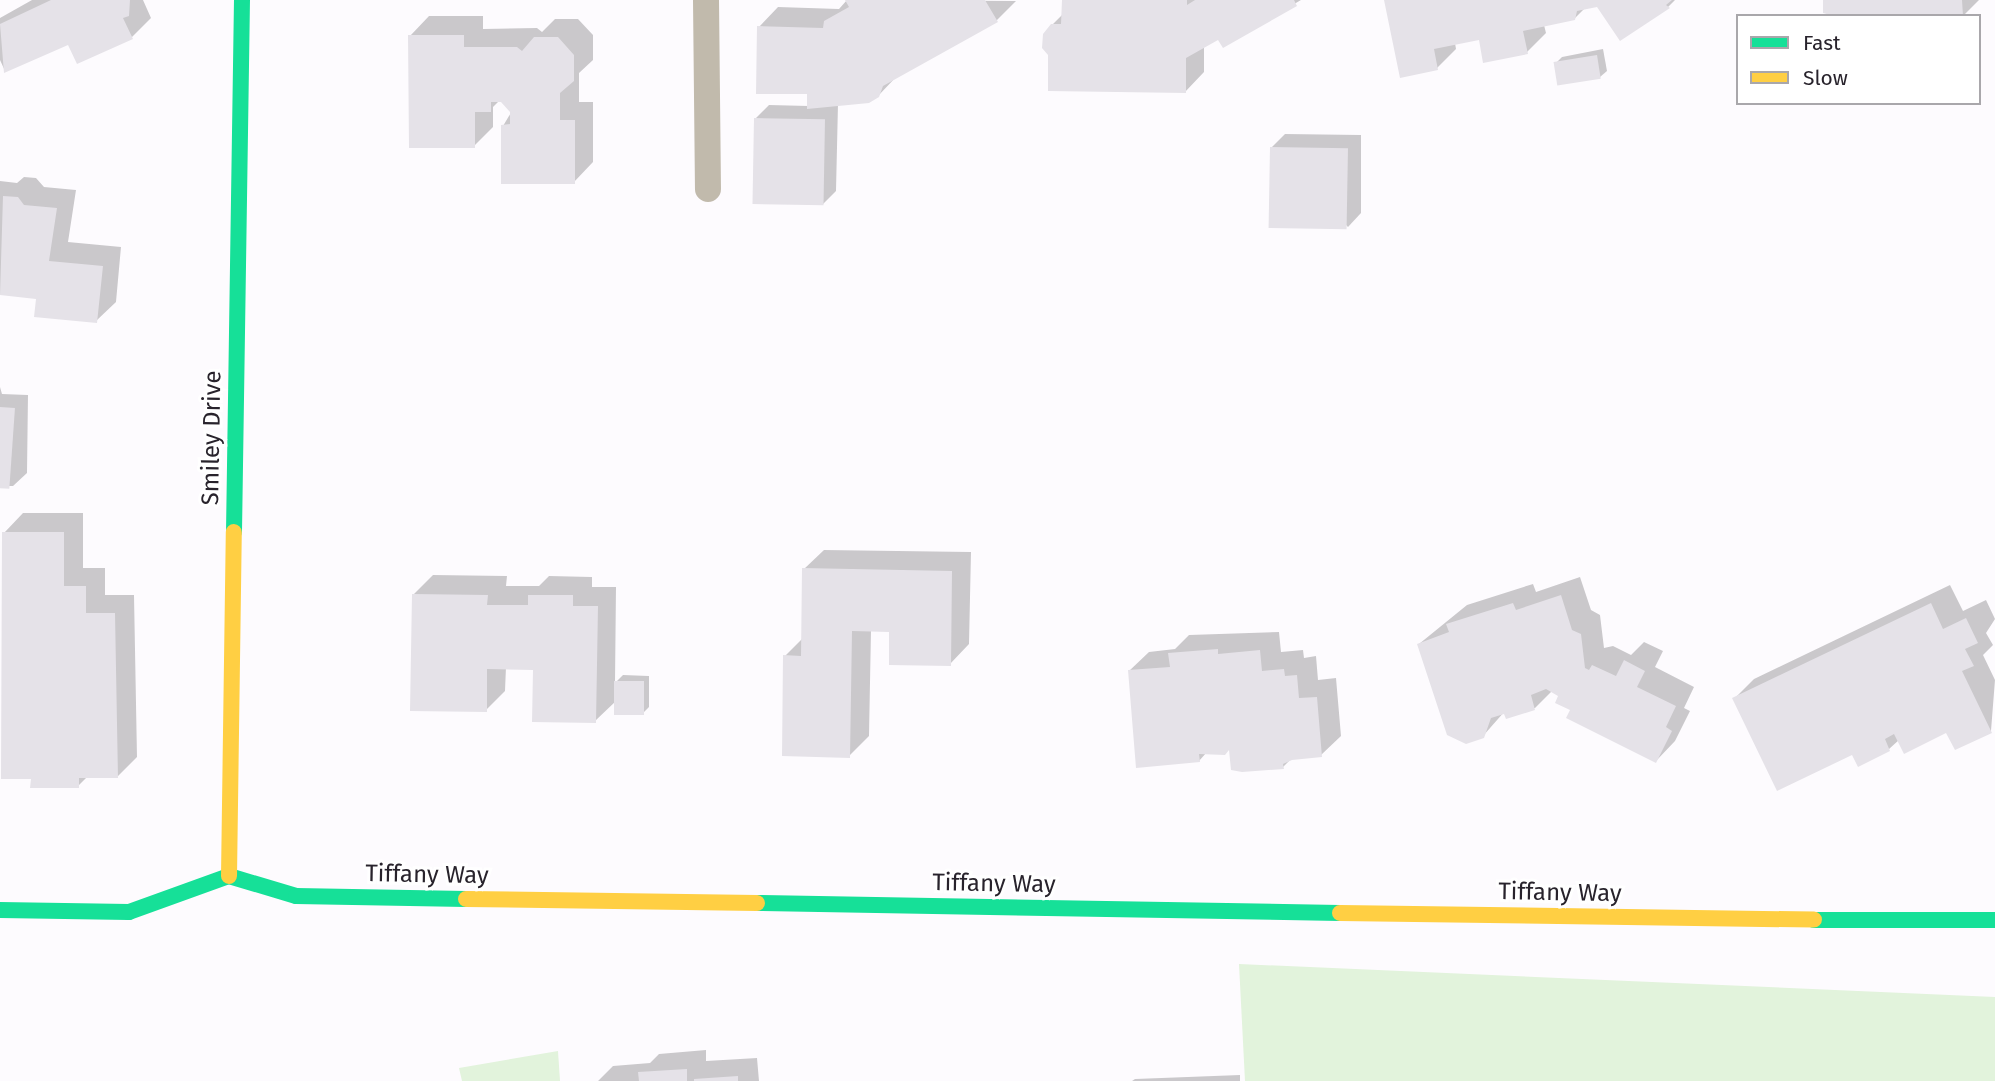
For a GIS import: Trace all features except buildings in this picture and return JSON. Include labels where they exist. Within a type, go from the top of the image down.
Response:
[{"type":"street","name":"Smiley Drive","points":[[229,876],[242,0]]},
{"type":"street","points":[[0,910],[129,912],[229,876]]},
{"type":"street","name":"Tiffany Way","points":[[229,876],[296,896],[1967,923],[1995,920]]},
{"type":"lane","points":[[706,0],[708,189]]},
{"type":"green space","points":[[1239,964],[1995,997],[1995,1081],[1245,1081]]},
{"type":"green space","points":[[558,1051],[560,1081],[462,1081],[459,1068]]},
{"type":"traffic: fast","points":[[234,532],[242,0]]},
{"type":"traffic: fast","points":[[0,910],[129,912],[229,876],[296,896],[466,899]]},
{"type":"traffic: fast","points":[[757,903],[1340,913]]},
{"type":"traffic: fast","points":[[1814,920],[1995,920]]},
{"type":"traffic: slow","points":[[229,876],[234,532]]},
{"type":"traffic: slow","points":[[466,899],[757,903]]},
{"type":"traffic: slow","points":[[1340,913],[1814,920]]}]
